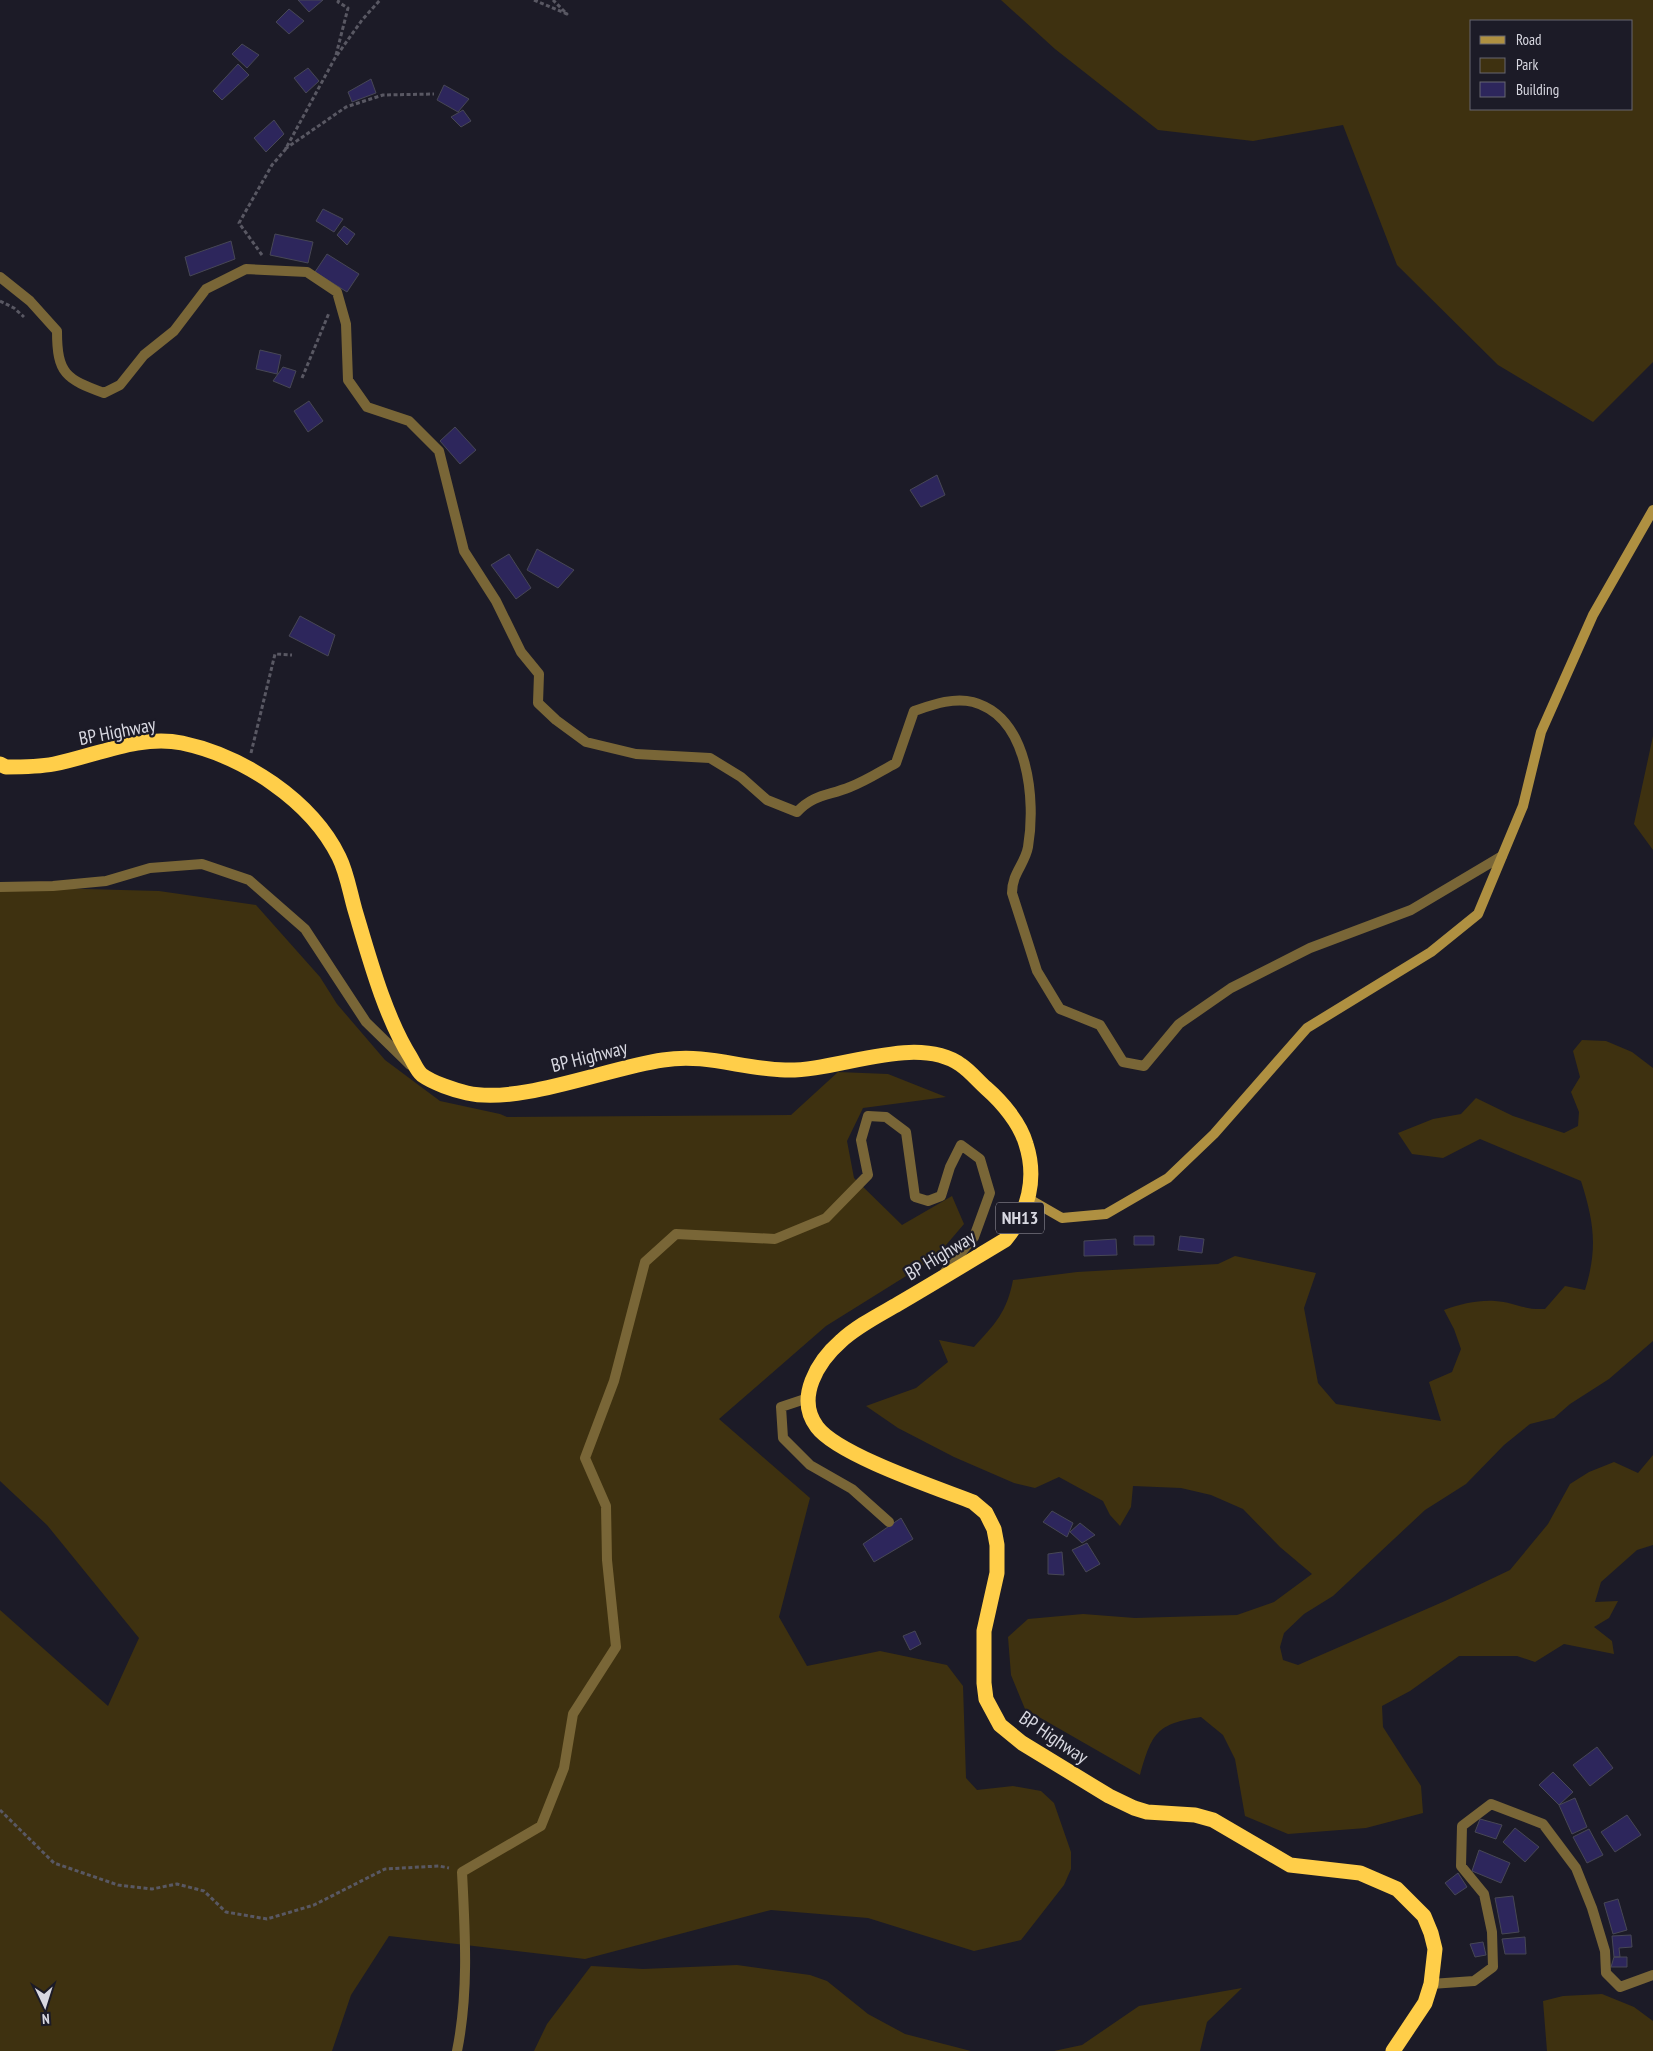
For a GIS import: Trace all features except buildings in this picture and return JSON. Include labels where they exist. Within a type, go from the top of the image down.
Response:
[{"type":"highway","name":"BP Highway","points":[[0,764],[6,767],[51,765],[150,741],[180,742],[224,756],[270,780],[312,818],[339,857],[370,959],[402,1044],[421,1074],[466,1093],[491,1096],[529,1092],[616,1069],[665,1060],[699,1057],[782,1070],[807,1070],[892,1055],[926,1052],[944,1056],[960,1064],[992,1093],[1019,1128],[1030,1161],[1029,1199],[1021,1218],[1005,1240],[840,1341],[817,1368],[810,1383],[808,1398],[812,1418],[818,1428],[838,1444],[856,1454],[973,1502],[986,1513],[994,1528],[997,1546],[997,1564],[984,1631],[984,1683],[986,1699],[1000,1725],[1022,1743],[1109,1796],[1134,1808],[1148,1812],[1195,1815],[1213,1820],[1290,1864],[1360,1873],[1397,1889],[1424,1916],[1435,1949],[1431,1984],[1425,2003],[1393,2051]]},
{"type":"street","points":[[0,277],[30,301],[57,331],[57,358],[73,381],[104,393],[120,385],[144,355],[174,331],[206,289],[246,269],[307,272],[338,292],[346,324],[348,380],[367,407],[409,421],[439,451],[464,551],[496,601],[521,652],[539,674],[538,703],[556,720],[586,742],[636,754],[710,758],[742,777],[766,800],[797,812],[807,802],[816,797],[849,788],[896,763],[914,711],[940,702],[973,702],[994,713],[1011,731],[1024,759],[1029,788],[1031,811],[1027,849],[1012,881],[1012,893],[1037,972],[1060,1010],[1100,1025],[1124,1062],[1144,1066],[1179,1024],[1231,988],[1310,948],[1411,910],[1502,856]]},
{"type":"street","points":[[1029,1199],[1062,1218],[1106,1214],[1168,1178],[1214,1134],[1307,1028],[1431,952],[1478,914],[1523,806],[1541,732],[1593,615],[1653,510]]},
{"type":"street","points":[[0,887],[53,886],[106,881],[150,868],[202,864],[249,880],[306,929],[366,1022],[421,1074]]},
{"type":"street","points":[[457,2051],[462,2024],[465,1953],[462,1872],[541,1826],[564,1768],[573,1714],[616,1647],[607,1560],[606,1506],[585,1458],[614,1381],[645,1262],[676,1234],[774,1239],[826,1218],[868,1175],[861,1140],[868,1116],[886,1117],[906,1132],[915,1197],[928,1201],[941,1196],[950,1166],[961,1145],[980,1159],[990,1193],[974,1237],[938,1280]]},
{"type":"street","points":[[808,1398],[781,1407],[783,1438],[810,1465],[852,1489],[889,1522]]},
{"type":"street","points":[[1431,1984],[1474,1982],[1493,1967],[1492,1932],[1484,1894],[1462,1866],[1462,1826],[1491,1804],[1543,1824],[1576,1868],[1592,1908],[1605,1951],[1606,1973],[1620,1987],[1653,1975]]},
{"type":"path","points":[[335,58],[348,8],[338,2],[339,0]]},
{"type":"path","points":[[270,258],[260,255],[239,223],[272,165],[285,150],[335,58],[362,20],[380,0]]},
{"type":"path","points":[[534,0],[567,14],[553,0]]},
{"type":"path","points":[[285,150],[346,106],[383,95],[434,94]]},
{"type":"path","points":[[302,378],[338,292]]},
{"type":"path","points":[[247,768],[274,654],[292,655]]},
{"type":"path","points":[[0,1810],[54,1863],[118,1886],[152,1889],[177,1884],[204,1890],[226,1912],[267,1919],[314,1905],[385,1869],[439,1866],[462,1872]]},
{"type":"green space","points":[[1001,0],[1653,0],[1653,362],[1593,422],[1498,365],[1397,265],[1343,125],[1253,141],[1158,130],[1055,49]]},
{"type":"green space","points":[[1653,736],[1653,850],[1634,824]]},
{"type":"green space","points":[[12,887],[159,891],[256,905],[320,977],[337,1004],[385,1060],[440,1101],[507,1117],[791,1115],[838,1072],[888,1074],[946,1097],[863,1108],[847,1141],[854,1178],[902,1225],[952,1196],[964,1224],[935,1258],[826,1326],[719,1419],[810,1498],[779,1617],[807,1666],[880,1651],[947,1665],[963,1686],[966,1778],[977,1790],[1013,1786],[1041,1791],[1054,1803],[1071,1852],[1071,1869],[1064,1885],[1021,1940],[974,1951],[868,1918],[771,1910],[585,1959],[389,1936],[351,1995],[332,2051],[0,2051],[0,1610],[108,1706],[139,1638],[47,1525],[0,1481],[0,889]]},
{"type":"green space","points":[[1582,1040],[1606,1041],[1632,1052],[1653,1068],[1653,1341],[1609,1379],[1570,1404],[1554,1418],[1530,1424],[1504,1445],[1466,1484],[1425,1510],[1333,1596],[1304,1614],[1284,1633],[1280,1647],[1283,1660],[1298,1665],[1445,1601],[1510,1570],[1548,1524],[1570,1484],[1589,1472],[1614,1462],[1638,1473],[1653,1455],[1653,1545],[1637,1550],[1601,1582],[1595,1602],[1618,1601],[1609,1618],[1594,1627],[1612,1641],[1614,1654],[1564,1644],[1535,1662],[1517,1656],[1459,1656],[1410,1691],[1382,1706],[1383,1727],[1421,1786],[1423,1813],[1366,1828],[1288,1834],[1245,1816],[1235,1759],[1223,1735],[1201,1717],[1174,1723],[1158,1733],[1148,1749],[1140,1775],[1025,1709],[1011,1675],[1008,1637],[1028,1619],[1083,1614],[1135,1618],[1237,1615],[1274,1602],[1312,1574],[1280,1547],[1243,1509],[1211,1495],[1181,1488],[1133,1486],[1131,1507],[1120,1526],[1110,1515],[1103,1501],[1059,1477],[1035,1488],[1014,1483],[954,1457],[898,1428],[866,1406],[916,1388],[948,1362],[939,1340],[974,1347],[1004,1309],[1013,1280],[1077,1272],[1218,1264],[1235,1256],[1316,1273],[1304,1308],[1318,1383],[1336,1404],[1441,1421],[1429,1382],[1452,1372],[1461,1349],[1454,1329],[1444,1310],[1482,1301],[1502,1302],[1545,1309],[1565,1286],[1585,1290],[1592,1261],[1593,1235],[1589,1209],[1581,1181],[1480,1139],[1443,1158],[1412,1154],[1398,1133],[1433,1119],[1461,1114],[1476,1098],[1513,1116],[1564,1133],[1578,1126],[1579,1112],[1571,1092],[1580,1077],[1573,1051]]},
{"type":"green space","points":[[737,1965],[810,1975],[827,1981],[868,2014],[905,2034],[971,2051],[534,2051],[547,2024],[591,1966],[643,1969]]},
{"type":"green space","points":[[1242,1988],[1207,2022],[1200,2051],[1054,2051],[1082,2045],[1139,2006]]},
{"type":"green space","points":[[1602,1994],[1634,2007],[1653,2021],[1653,2051],[1547,2051],[1543,2001],[1563,1996]]}]
